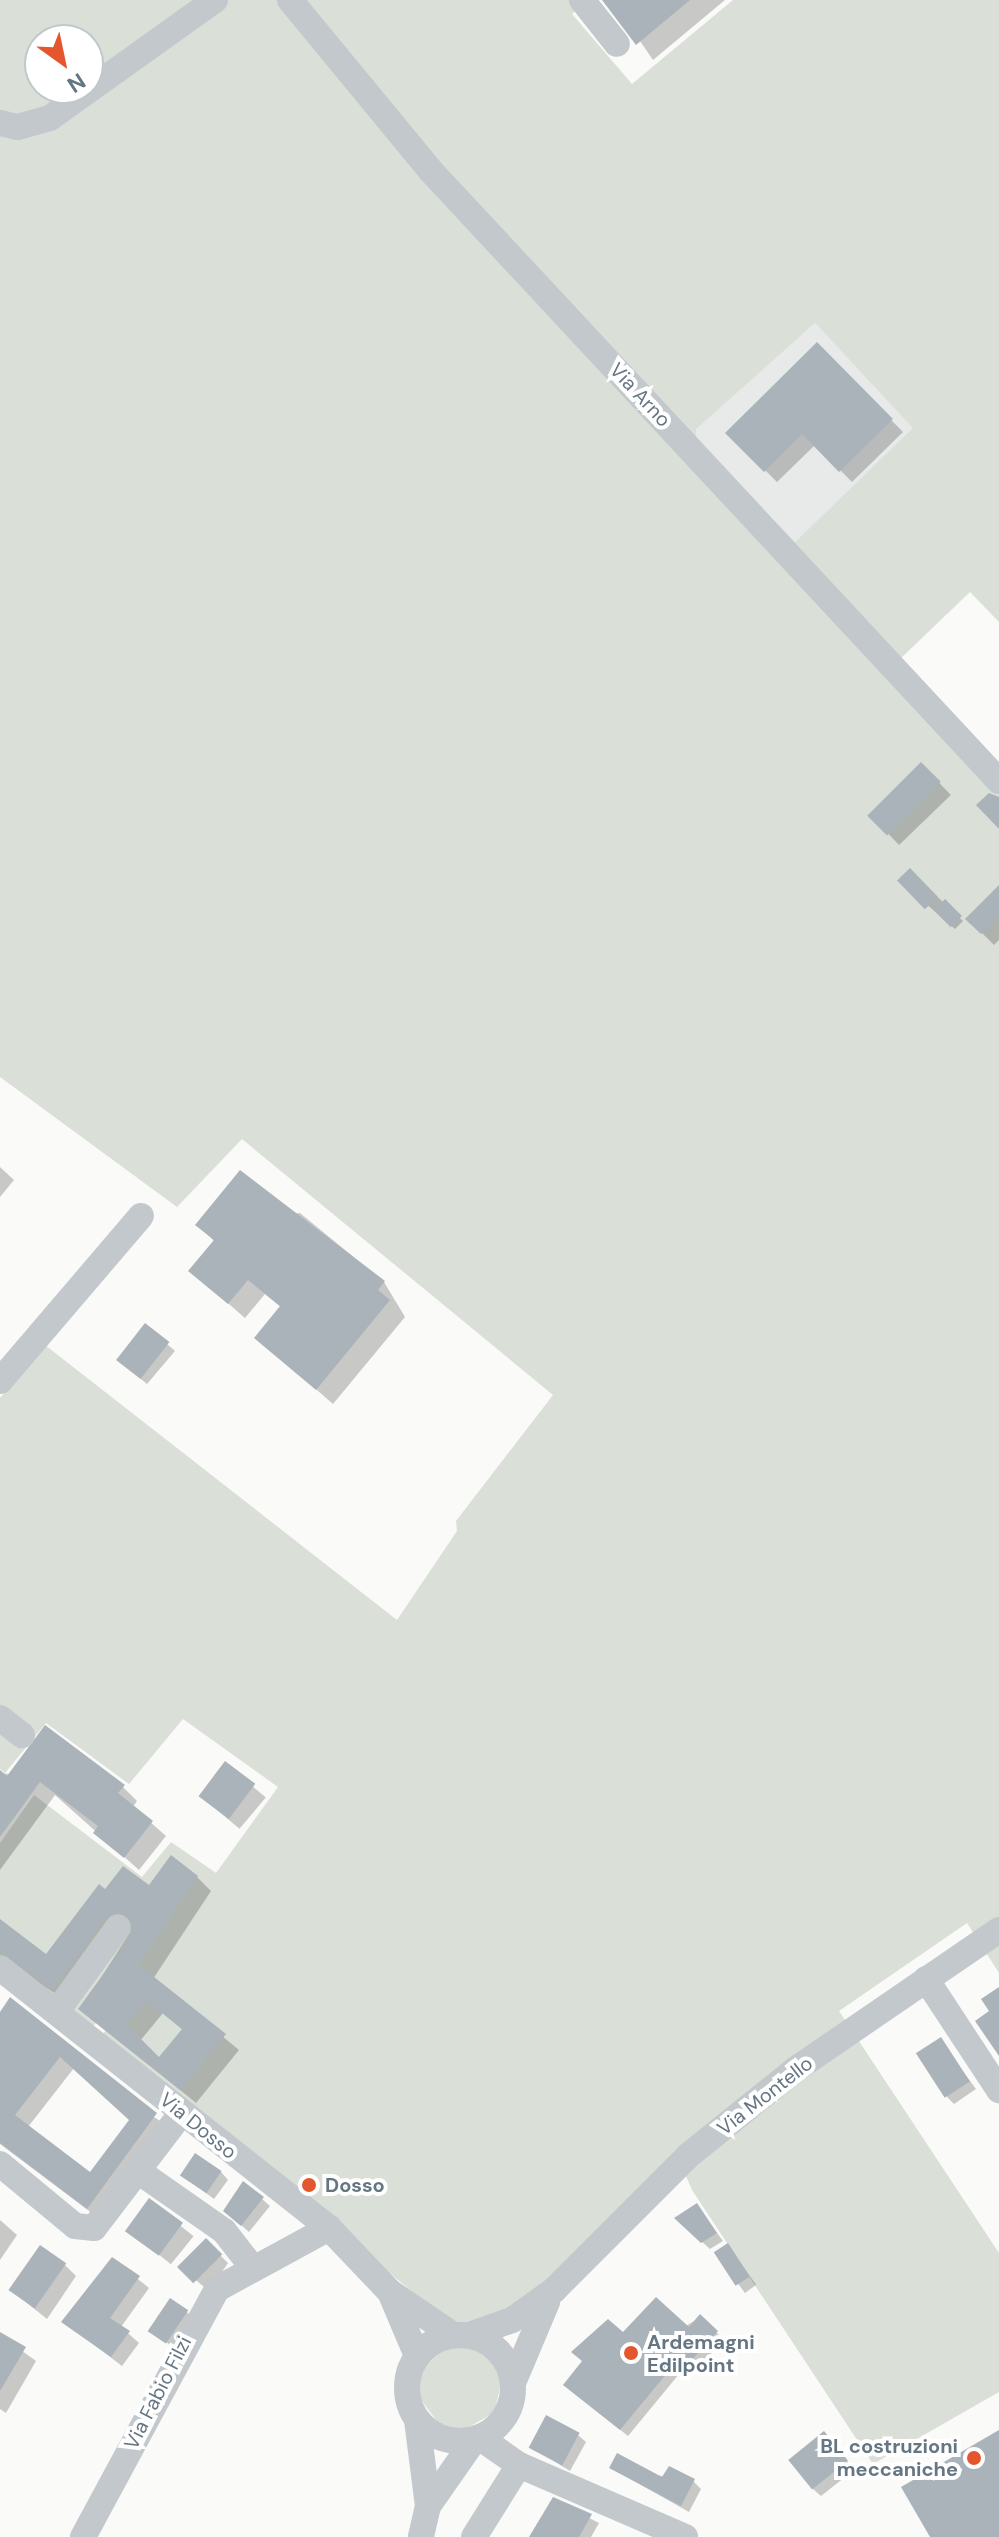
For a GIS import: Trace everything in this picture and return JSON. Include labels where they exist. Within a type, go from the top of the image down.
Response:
[{"type":"street","points":[[0,123],[18,127],[50,118],[215,0]]},
{"type":"street","name":"Via Arno","points":[[290,0],[430,170],[999,781]]},
{"type":"street","points":[[582,0],[617,44]]},
{"type":"street","points":[[0,1381],[141,1216]]},
{"type":"street","points":[[0,1718],[22,1735]]},
{"type":"street","points":[[58,2010],[118,1927]]},
{"type":"street","name":"Via Montello","points":[[461,2335],[518,2317],[554,2290],[689,2155],[926,1979],[999,1930]]},
{"type":"street","name":"Via Dosso","points":[[0,1968],[58,2010],[181,2114],[329,2228],[390,2292],[461,2335]]},
{"type":"street","points":[[926,1979],[999,2090]]},
{"type":"street","points":[[0,2164],[84,2230],[102,2219],[181,2114]]},
{"type":"street","points":[[138,2171],[224,2231],[252,2267]]},
{"type":"street","name":"Via Fabio Filzi","points":[[83,2537],[203,2306],[252,2267],[329,2228]]},
{"type":"street","name":"Via Montello","points":[[513,2383],[526,2338],[554,2290]]},
{"type":"street","name":"Via Dosso","points":[[390,2292],[417,2356]]},
{"type":"street","points":[[421,2537],[428,2506],[417,2420],[407,2395],[417,2356],[461,2335],[499,2351],[513,2383],[502,2420],[519,2465]]},
{"type":"street","points":[[417,2420],[443,2438],[477,2438],[519,2465],[685,2537]]},
{"type":"street","points":[[428,2506],[477,2438],[502,2420]]},
{"type":"street","points":[[474,2537],[519,2465]]},
{"type":"shaded area","points":[[0,0],[587,0],[572,14],[632,84],[733,0],[999,0],[999,622],[970,592],[898,661],[999,770],[999,1973],[967,1923],[839,2011],[999,2253],[999,2392],[873,2464],[692,2190],[675,2151],[488,2354],[502,2377],[495,2412],[464,2430],[440,2425],[418,2396],[420,2372],[445,2347],[479,2347],[102,2035],[149,1976],[139,1969],[91,2029],[0,1961],[0,1843],[34,1795],[142,1877],[171,1842],[216,1873],[278,1787],[183,1719],[129,1784],[46,1723],[5,1773],[0,1769],[0,1398],[45,1345],[397,1620],[457,1531],[456,1521],[553,1395],[242,1139],[177,1207],[0,1077]],"holes":[[[815,323],[913,428],[795,542],[697,440],[696,429]]]},
{"type":"shaded area","points":[[815,323],[914,428],[795,542],[697,440],[696,428]]},
{"type":"building","points":[[602,0],[690,0],[636,45]]},
{"type":"building","points":[[817,342],[893,419],[839,472],[802,434],[764,472],[725,433]]},
{"type":"building","points":[[921,762],[941,782],[887,836],[867,816]]},
{"type":"building","points":[[989,793],[999,797],[999,829],[976,805]]},
{"type":"building","points":[[910,868],[938,897],[925,909],[897,881]]},
{"type":"building","points":[[999,885],[999,917],[981,934],[965,919]]},
{"type":"building","points":[[945,899],[962,916],[951,927],[934,910]]},
{"type":"building","points":[[240,1170],[385,1281],[378,1290],[390,1300],[316,1390],[254,1338],[280,1306],[248,1280],[228,1304],[188,1271],[214,1240],[195,1225]]},
{"type":"building","points":[[145,1323],[169,1342],[140,1379],[116,1360]]},
{"type":"building","points":[[45,1725],[125,1785],[118,1793],[153,1821],[124,1858],[93,1833],[98,1826],[40,1782],[0,1837],[0,1770],[7,1776]]},
{"type":"building","points":[[225,1761],[255,1784],[229,1819],[199,1796]]},
{"type":"building","points":[[171,1855],[198,1876],[139,1965],[226,2034],[180,2090],[78,2009],[131,1936],[128,1915],[106,1917],[53,1990],[0,1952],[0,1919],[46,1954],[99,1884],[105,1889],[123,1866],[149,1885]],"holes":[[[147,2001],[182,2029],[159,2057],[127,2025]]]},
{"type":"building","points":[[999,1987],[999,2056],[975,2021],[989,2011],[981,1999]]},
{"type":"building","points":[[10,1997],[157,2113],[87,2209],[0,2143],[0,2012]],"holes":[[[60,2057],[129,2120],[90,2172],[15,2115]]]},
{"type":"building","points":[[941,2037],[970,2081],[945,2098],[916,2053]]},
{"type":"building","points":[[195,2153],[222,2171],[206,2193],[180,2175]]},
{"type":"building","points":[[243,2181],[264,2197],[241,2226],[223,2211]]},
{"type":"building","points":[[149,2198],[183,2223],[159,2256],[125,2231]]},
{"type":"building","points":[[697,2203],[717,2233],[701,2243],[674,2218]]},
{"type":"building","points":[[206,2238],[222,2254],[193,2283],[177,2267]]},
{"type":"building","points":[[728,2243],[750,2277],[736,2286],[714,2252]]},
{"type":"building","points":[[40,2245],[66,2263],[35,2308],[8,2290]]},
{"type":"building","points":[[112,2257],[140,2276],[110,2318],[130,2331],[111,2357],[61,2322]]},
{"type":"building","points":[[656,2297],[689,2327],[700,2314],[718,2331],[689,2363],[681,2356],[620,2430],[563,2385],[582,2361],[571,2352],[608,2319],[623,2332]]},
{"type":"building","points":[[170,2298],[188,2310],[166,2343],[148,2331]]},
{"type":"building","points":[[0,2332],[26,2347],[0,2391]]},
{"type":"building","points":[[546,2415],[580,2433],[562,2466],[529,2448]]},
{"type":"building","name":"BL costruzioni meccaniche","points":[[999,2430],[999,2537],[930,2537],[901,2487]]},
{"type":"building","points":[[824,2431],[848,2461],[812,2489],[788,2460]]},
{"type":"building","points":[[617,2453],[662,2477],[669,2466],[695,2479],[681,2506],[609,2468]]},
{"type":"building","points":[[553,2497],[592,2514],[579,2537],[529,2537]]},
{"type":"place","name":"Dosso","points":[[309,2185]]},
{"type":"place","name":"Ardemagni Edilpoint","points":[[631,2353]]},
{"type":"place","name":"BL costruzioni meccaniche","points":[[974,2458]]}]
